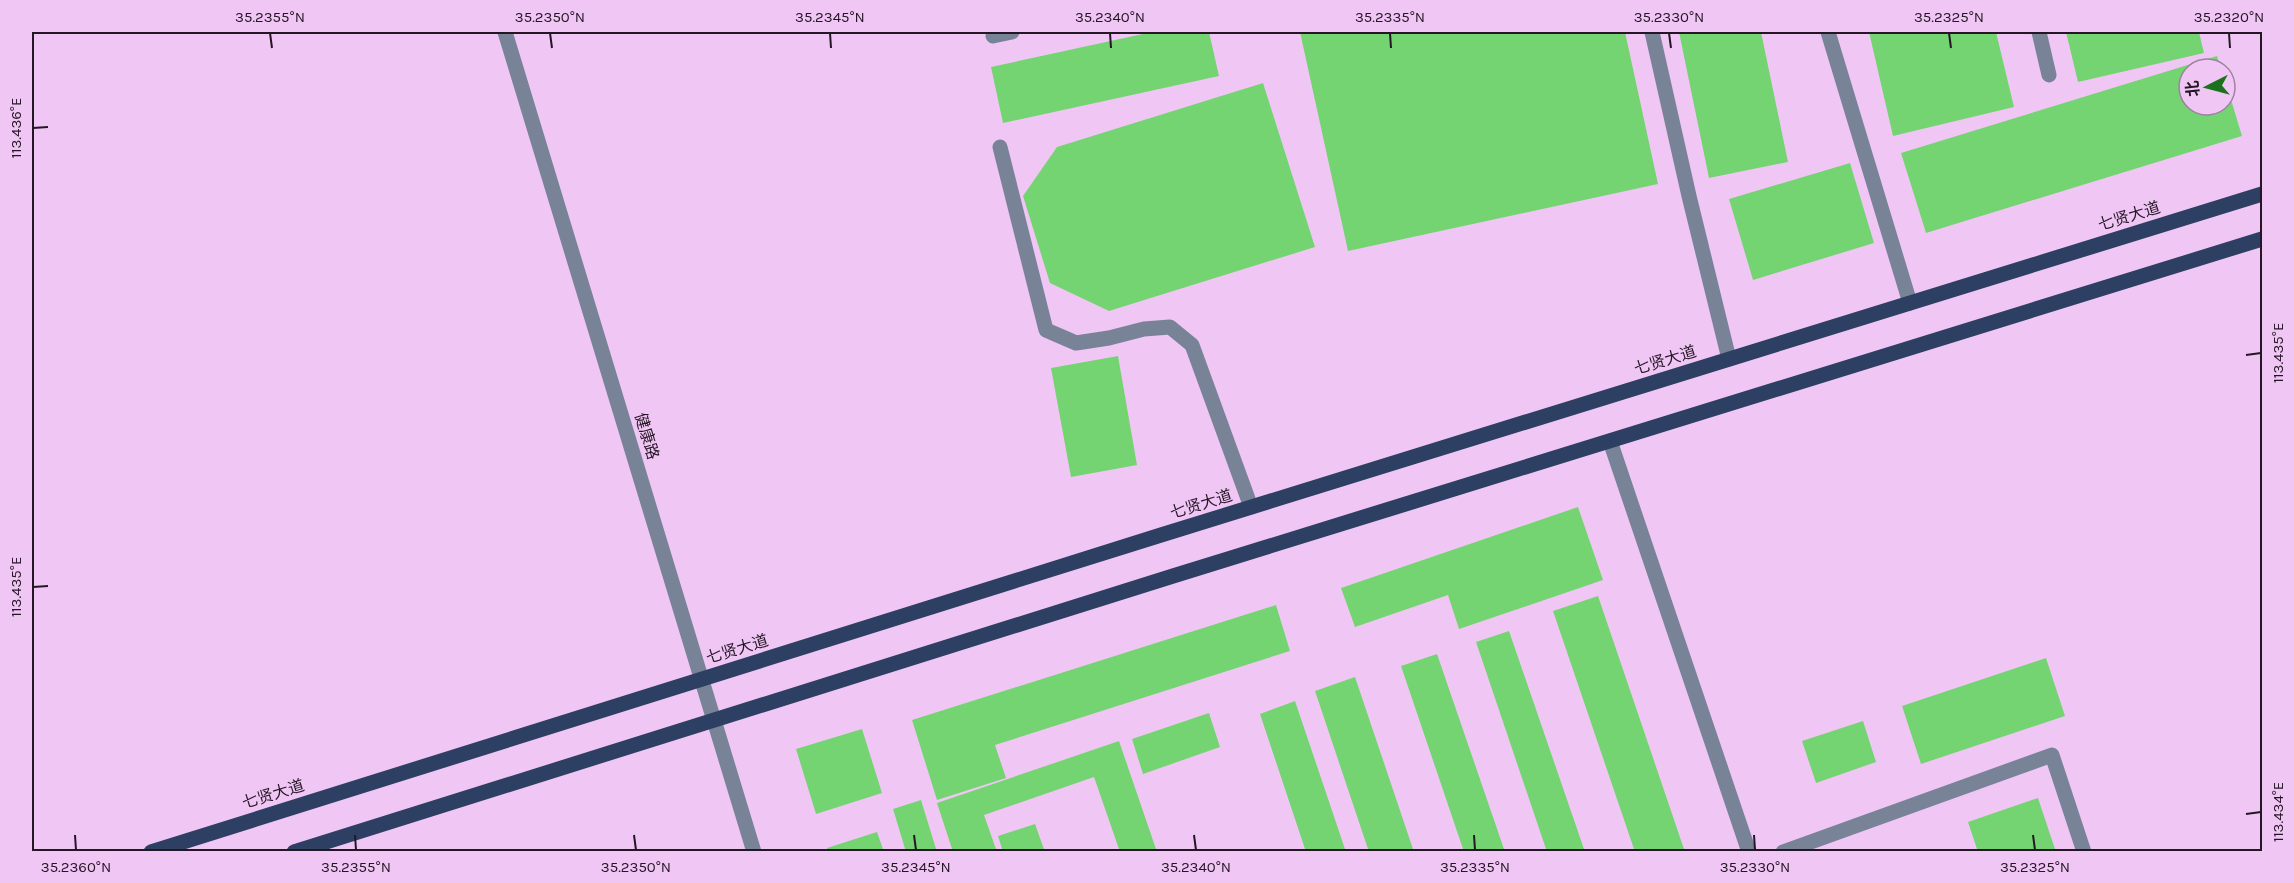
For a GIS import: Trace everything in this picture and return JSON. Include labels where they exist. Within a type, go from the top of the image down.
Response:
[{"type":"main road","name":"七贤大道","points":[[151,852],[1251,507],[2262,194]]},
{"type":"main road","points":[[294,852],[2262,239]]},
{"type":"street","name":"健康路","points":[[505,32],[754,852]]},
{"type":"street","points":[[993,36],[1012,32]]},
{"type":"street","points":[[1652,32],[1729,359]]},
{"type":"street","points":[[1828,32],[1910,303]]},
{"type":"street","points":[[2039,32],[2049,75]]},
{"type":"street","points":[[1000,147],[1046,330],[1076,343],[1144,329],[1170,327],[1192,345],[1251,507]]},
{"type":"street","points":[[1610,441],[1749,852]]},
{"type":"street","points":[[1783,852],[2052,754],[2084,852]]},
{"type":"building","points":[[1152,32],[1209,32],[1219,76],[1003,123],[991,67]]},
{"type":"building","points":[[1300,32],[1625,32],[1658,184],[1348,251]]},
{"type":"building","points":[[1679,32],[1761,32],[1788,162],[1709,178]]},
{"type":"building","points":[[1869,32],[1996,32],[2014,107],[1893,136]]},
{"type":"building","points":[[2066,32],[2199,32],[2204,53],[2177,57],[2177,59],[2078,82]]},
{"type":"building","points":[[2177,68],[2177,117],[2236,117],[2242,136],[1926,233],[1901,153]]},
{"type":"building","points":[[1263,83],[1315,247],[1109,311],[1050,283],[1023,196],[1057,147]]},
{"type":"building","points":[[1850,163],[1874,243],[1753,280],[1729,199]]},
{"type":"building","points":[[1118,356],[1137,465],[1071,477],[1051,368]]},
{"type":"building","points":[[1578,507],[1603,580],[1459,629],[1448,595],[1355,627],[1341,588]]},
{"type":"building","points":[[1598,596],[1685,852],[1635,852],[1553,611]]},
{"type":"building","points":[[1276,605],[1290,651],[995,745],[1006,778],[937,800],[912,720]]},
{"type":"building","points":[[1509,631],[1585,852],[1547,852],[1476,642]]},
{"type":"building","points":[[1437,654],[1505,852],[1464,852],[1401,666]]},
{"type":"building","points":[[2046,658],[2065,716],[1921,764],[1902,706]]},
{"type":"building","points":[[1355,677],[1414,852],[1369,852],[1315,691]]},
{"type":"building","points":[[1295,701],[1346,852],[1306,852],[1260,714]]},
{"type":"building","points":[[1209,713],[1220,747],[1143,774],[1132,739]]},
{"type":"building","points":[[1863,721],[1876,762],[1816,783],[1802,741]]},
{"type":"building","points":[[862,729],[882,793],[816,814],[796,749]]},
{"type":"building","points":[[1119,741],[1157,852],[1120,852],[1094,777],[984,815],[997,852],[953,852],[937,803]]},
{"type":"building","points":[[2038,798],[2056,852],[1978,852],[1968,822]]},
{"type":"building","points":[[921,800],[937,852],[906,852],[893,809]]},
{"type":"building","points":[[1035,824],[1045,852],[1003,852],[998,836]]},
{"type":"building","points":[[877,832],[884,852],[828,852],[827,848]]}]
